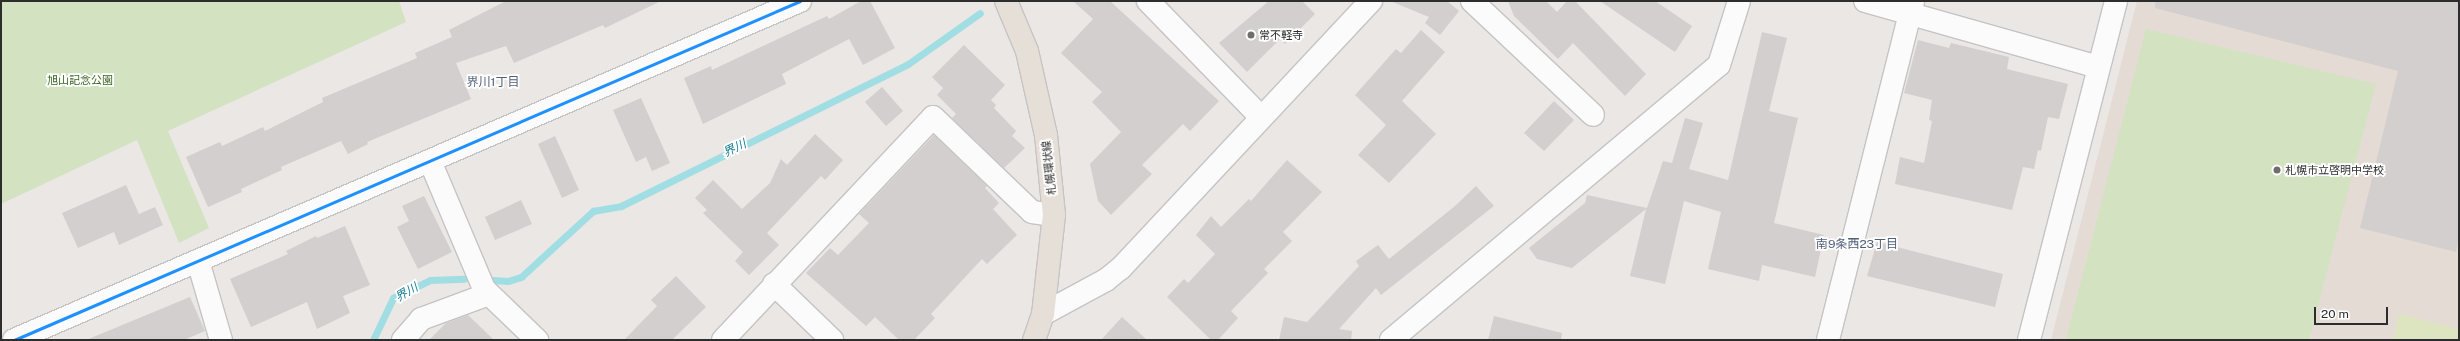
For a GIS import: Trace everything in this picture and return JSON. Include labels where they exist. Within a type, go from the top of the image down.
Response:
[{"type":"main road","name":"札幌環状線","points":[[1006,1],[1027,51],[1046,135],[1054,215],[1043,314],[1034,340]]},
{"type":"street","points":[[14,340],[800,1]]},
{"type":"street","points":[[1148,1],[1261,117]]},
{"type":"street","points":[[1043,314],[1106,280],[1122,268],[1261,117],[1371,1]]},
{"type":"street","points":[[1472,1],[1593,115]]},
{"type":"street","points":[[1391,340],[1720,65],[1739,1]]},
{"type":"street","points":[[1865,1],[1911,7],[2098,67]]},
{"type":"street","points":[[2029,340],[2116,1]]},
{"type":"street","points":[[1828,340],[1911,7]]},
{"type":"street","points":[[723,340],[774,284],[934,117],[1032,212],[1054,215]]},
{"type":"street","points":[[430,161],[484,289],[537,340]]},
{"type":"street","points":[[198,261],[221,340]]},
{"type":"street","points":[[774,284],[832,340]]},
{"type":"street","points":[[403,340],[421,319],[489,294]]},
{"type":"shaded area","name":"札幌市立啓明中学校","points":[[2137,1],[2459,1],[2459,340],[2051,340]]},
{"type":"green space","name":"旭山記念公園","points":[[1,1],[399,1],[406,22],[168,131],[209,228],[179,243],[137,140],[1,204]]},
{"type":"green space","points":[[2146,29],[2376,84],[2309,340],[2066,340]]},
{"type":"green space","points":[[2399,314],[2459,329],[2459,340],[2393,340]]},
{"type":"building","points":[[506,1],[661,1],[605,28],[603,25],[514,63],[506,46],[456,63],[471,99],[367,142],[368,144],[348,154],[341,141],[281,167],[282,170],[241,189],[242,192],[208,207],[186,157],[220,142],[222,146],[263,127],[265,131],[323,102],[322,98],[417,58],[415,53],[452,37],[449,30]]},
{"type":"building","points":[[861,1],[870,1],[895,48],[863,65],[849,39],[782,74],[786,84],[703,124],[684,78],[711,66],[712,70],[827,16],[829,19]]},
{"type":"building","points":[[1073,1],[1110,1],[1219,101],[1190,131],[1183,124],[1142,165],[1152,174],[1111,215],[1098,201],[1090,164],[1121,132],[1092,102],[1102,92],[1061,53],[1093,19]]},
{"type":"building","points":[[1269,1],[1302,1],[1315,14],[1285,44],[1280,39],[1247,72],[1219,43]]},
{"type":"building","points":[[1390,1],[1447,1],[1459,11],[1440,35],[1425,23],[1429,17]]},
{"type":"building","points":[[1508,1],[1546,1],[1557,12],[1567,1],[1575,1],[1646,74],[1625,96],[1573,43],[1558,59],[1514,16]]},
{"type":"building","points":[[1600,1],[1655,1],[1692,26],[1675,52]]},
{"type":"building","points":[[2155,1],[2459,1],[2459,238],[2456,252],[2360,228],[2398,71],[2155,8]]},
{"type":"building","points":[[1421,30],[1445,52],[1402,101],[1436,134],[1389,183],[1358,155],[1386,125],[1355,95],[1396,49],[1401,53]]},
{"type":"building","points":[[1762,32],[1787,38],[1769,111],[1798,118],[1774,223],[1824,235],[1815,277],[1762,265],[1759,281],[1708,269],[1721,212],[1684,201],[1665,284],[1630,276],[1646,209],[1572,268],[1537,259],[1529,248],[1585,203],[1587,195],[1647,208],[1663,161],[1672,163],[1685,118],[1703,123],[1689,169],[1728,180]]},
{"type":"building","points":[[1918,40],[1949,48],[1951,43],[2009,57],[2007,69],[2068,84],[2059,119],[2048,117],[2041,151],[2038,150],[2034,169],[2023,167],[2012,210],[1895,184],[1900,157],[1924,163],[1932,121],[1929,120],[1932,100],[1904,93]]},
{"type":"building","points":[[964,45],[1005,85],[991,100],[996,105],[994,108],[1016,131],[1012,136],[1025,148],[1004,168],[952,118],[956,114],[937,95],[943,88],[932,77]]},
{"type":"building","points":[[882,87],[903,111],[886,126],[865,102]]},
{"type":"building","points":[[641,98],[670,163],[652,171],[646,157],[636,162],[613,110]]},
{"type":"building","points":[[1554,101],[1574,120],[1544,151],[1524,133]]},
{"type":"building","points":[[815,134],[843,160],[825,180],[821,176],[767,233],[779,245],[749,275],[735,261],[743,252],[703,213],[707,210],[695,198],[713,180],[742,209],[770,183],[781,159],[787,165]]},
{"type":"building","points":[[934,135],[987,186],[985,188],[999,203],[993,209],[1017,235],[987,264],[982,259],[931,314],[935,318],[914,340],[899,340],[875,317],[866,326],[806,273],[830,248],[838,255],[869,223],[859,214]]},
{"type":"building","points":[[555,136],[579,190],[562,198],[538,144]]},
{"type":"building","points":[[1287,160],[1322,192],[1283,232],[1292,241],[1264,269],[1268,273],[1231,311],[1238,318],[1218,340],[1211,340],[1167,297],[1184,279],[1188,283],[1215,254],[1196,235],[1211,216],[1221,227],[1249,199],[1251,201]]},
{"type":"building","points":[[126,185],[139,214],[155,207],[163,225],[119,245],[114,232],[78,248],[62,213]]},
{"type":"building","points":[[1476,186],[1494,206],[1381,295],[1376,288],[1339,329],[1352,331],[1351,340],[1279,340],[1284,317],[1307,322],[1359,266],[1356,261],[1378,245],[1389,259],[1455,206]]},
{"type":"building","points":[[424,196],[452,252],[418,269],[397,227],[409,221],[402,206]]},
{"type":"building","points":[[521,200],[532,224],[495,240],[485,217]]},
{"type":"building","points":[[345,226],[370,285],[343,296],[350,313],[317,329],[307,302],[251,327],[230,279],[288,254],[286,251],[316,236],[317,238]]},
{"type":"building","points":[[1877,242],[2003,274],[1995,307],[1867,276]]},
{"type":"building","points":[[676,276],[706,307],[672,340],[624,340],[657,306],[651,300]]},
{"type":"building","points":[[190,297],[205,331],[184,340],[86,340]]},
{"type":"building","points":[[468,315],[494,340],[429,340],[446,323]]},
{"type":"building","points":[[1494,316],[1562,333],[1561,340],[1488,340]]},
{"type":"building","points":[[1122,317],[1147,340],[1101,340]]},
{"type":"waterway","name":"界川","points":[[493,280],[508,281],[521,277],[593,211],[621,206],[908,64],[980,13]]},
{"type":"waterway","name":"界川","points":[[373,340],[393,298],[430,280],[464,279]]},
{"type":"transit line","points":[[14,340],[800,1]]},
{"type":"place","name":"常不軽寺","points":[[1251,35]]},
{"type":"place","name":"札幌市立啓明中学校","points":[[2277,170]]},
{"type":"district","name":"界川1丁目","points":[[493,83]]},
{"type":"district","name":"南9条西23丁目","points":[[1857,245]]}]
